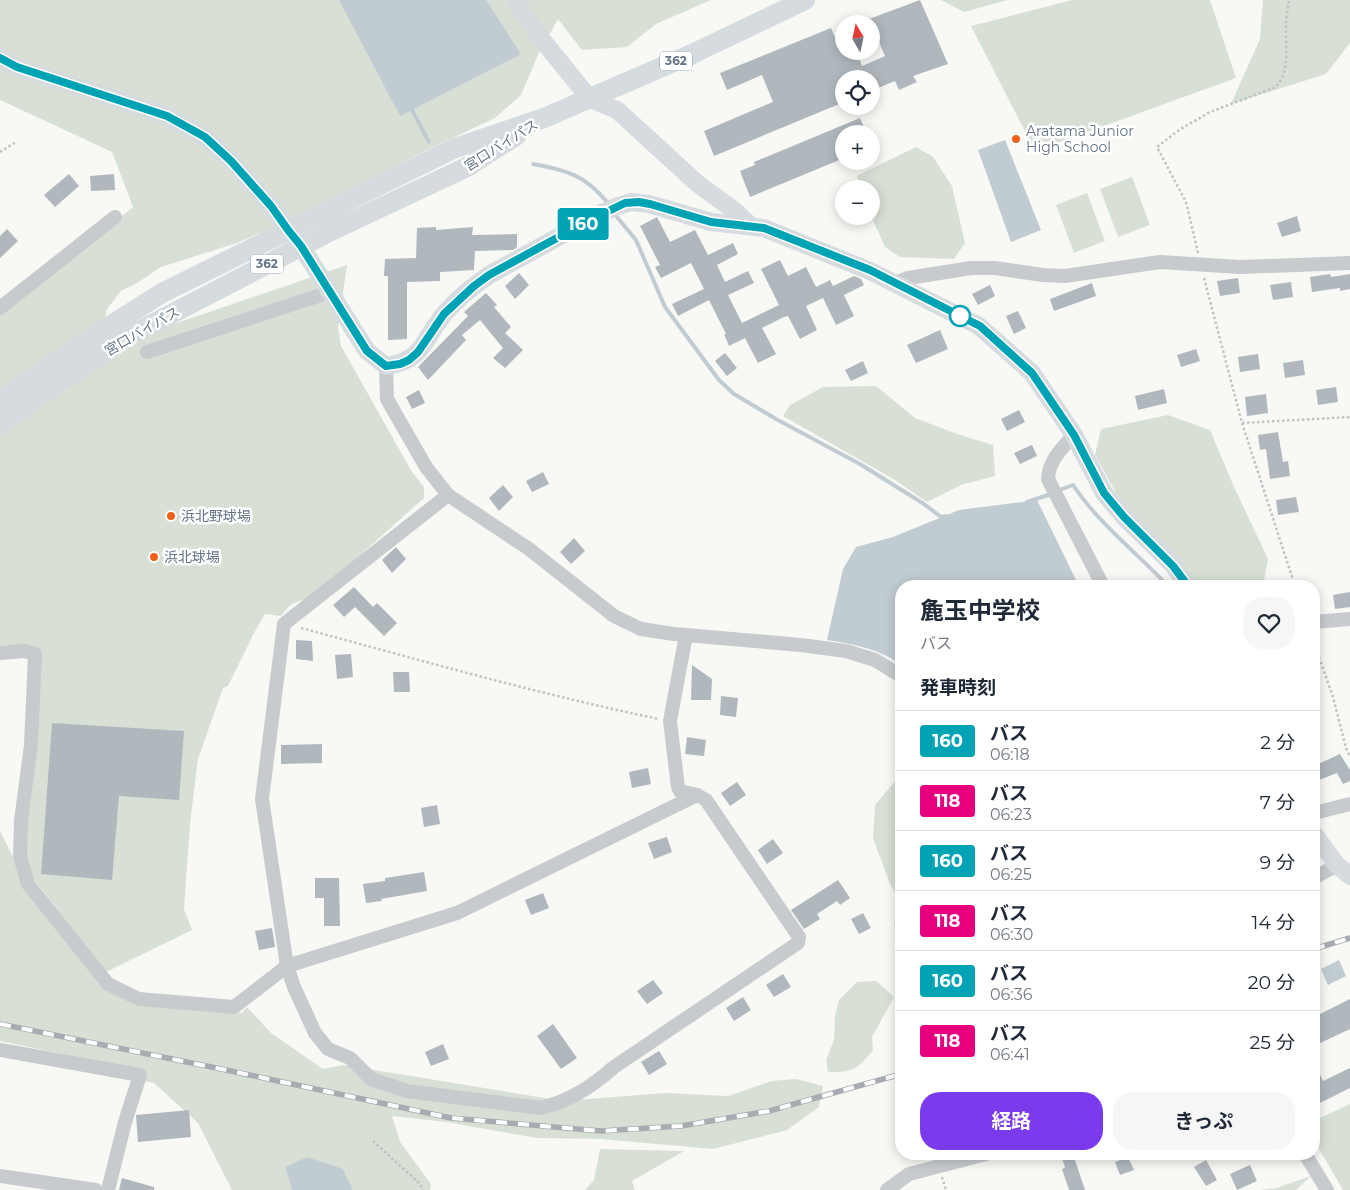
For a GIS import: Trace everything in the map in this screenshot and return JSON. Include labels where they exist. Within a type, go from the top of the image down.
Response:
[{"type":"highway","name":"362","points":[[544,118],[692,54],[805,0]]},
{"type":"highway","name":"宮口バイパス","points":[[0,401],[86,341],[162,293],[455,148],[544,118]]},
{"type":"highway","name":"宮口バイパス","points":[[0,425],[45,392],[131,335],[301,246],[467,167],[544,118]]},
{"type":"main road","points":[[515,0],[539,36],[590,99],[617,110],[698,184],[734,211],[750,226]]},
{"type":"main road","points":[[0,58],[17,67],[167,116],[205,137],[231,161],[271,206],[301,246],[367,351],[386,366],[400,364],[409,360],[418,352],[444,314],[474,286],[489,275],[625,203],[639,202],[711,222],[764,228],[870,270],[980,326],[1032,373],[1074,435],[1104,493],[1124,517],[1173,566],[1184,580]]},
{"type":"main road","points":[[1320,841],[1344,870]]},
{"type":"street","points":[[0,308],[115,217]]},
{"type":"street","points":[[895,283],[917,276],[971,268],[995,268],[1065,276],[1154,263],[1201,264],[1240,268],[1350,263]]},
{"type":"street","points":[[147,352],[330,292]]},
{"type":"street","points":[[386,366],[388,398],[426,467],[448,495],[529,549],[614,616],[641,629],[686,635],[801,644],[846,651],[875,660],[895,672]]},
{"type":"street","points":[[1074,435],[1055,456],[1049,470],[1048,479],[1100,580]]},
{"type":"street","points":[[448,495],[284,624],[262,799],[286,966],[314,1034],[328,1049],[350,1058],[370,1079],[407,1091],[540,1108],[555,1105],[597,1082],[614,1067],[798,943],[799,937],[706,800],[680,791],[678,787],[670,721],[686,635]]},
{"type":"street","points":[[1320,622],[1350,619]]},
{"type":"street","points":[[0,653],[24,651],[35,654],[31,745],[20,838],[20,856],[28,884],[108,984],[139,999],[234,1007],[286,966],[457,913],[696,795]]},
{"type":"street","points":[[1320,812],[1350,804]]},
{"type":"street","points":[[1320,876],[1344,870]]},
{"type":"street","points":[[0,1050],[140,1075],[125,1122],[108,1190]]},
{"type":"street","points":[[886,1190],[909,1174],[963,1160]]},
{"type":"street","points":[[1309,1160],[1327,1190]]},
{"type":"street","points":[[0,1176],[96,1190]]},
{"type":"path","points":[[1289,0],[1286,22],[1286,62],[1283,79],[1276,87],[1210,112],[1179,130],[1157,147],[1186,202],[1242,423],[1293,580]]},
{"type":"path","points":[[0,152],[16,142]]},
{"type":"path","points":[[1242,423],[1350,417]]},
{"type":"path","points":[[284,624],[435,666],[618,711],[670,721]]},
{"type":"path","points":[[1320,660],[1350,757]]},
{"type":"path","points":[[373,1140],[420,1184],[423,1190]]},
{"type":"shaded area","points":[[0,0],[711,0],[656,24],[627,47],[582,50],[558,19],[538,55],[521,95],[495,118],[429,149],[313,209],[237,243],[161,267],[121,291],[107,309],[101,333],[165,327],[347,265],[338,327],[341,346],[412,472],[424,487],[424,498],[312,598],[294,603],[281,616],[265,614],[228,686],[223,688],[198,759],[190,824],[184,909],[192,930],[106,972],[32,877],[24,855],[41,653],[0,647],[0,315],[133,207],[112,152],[0,100]]},
{"type":"shaded area","points":[[339,0],[486,0],[521,54],[400,116]]},
{"type":"shaded area","points":[[941,0],[1008,0],[964,12]]},
{"type":"shaded area","points":[[1072,0],[1210,0],[1236,78],[1035,151],[971,26]]},
{"type":"shaded area","points":[[1263,0],[1350,0],[1350,43],[1326,74],[1231,104],[1260,39]]},
{"type":"shaded area","points":[[1005,140],[1041,230],[1011,242],[978,150]]},
{"type":"shaded area","points":[[916,147],[933,157],[952,186],[965,243],[954,259],[900,257],[885,247],[875,225],[880,225],[880,180],[859,180],[857,176],[869,170],[880,170],[880,165]]},
{"type":"shaded area","points":[[1132,177],[1150,225],[1118,237],[1100,189]]},
{"type":"shaded area","points":[[1087,193],[1105,241],[1074,253],[1056,205]]},
{"type":"shaded area","points":[[876,386],[915,418],[993,445],[995,476],[961,485],[927,502],[895,480],[783,416],[790,405],[823,387]]},
{"type":"shaded area","points":[[1168,415],[1210,430],[1268,559],[1264,580],[1185,580],[1137,531],[1095,455],[1101,429]]},
{"type":"shaded area","points":[[1037,500],[1076,580],[895,580],[895,660],[856,645],[827,640],[843,569],[856,547],[893,537],[959,510]]},
{"type":"shaded area","points":[[895,781],[895,892],[890,884],[873,838],[875,805]]},
{"type":"shaded area","points":[[0,831],[17,865],[100,981],[211,1012],[242,1013],[247,1007],[271,1033],[323,1069],[344,1065],[563,1101],[665,1093],[728,1096],[772,1081],[796,1079],[823,1086],[819,1107],[787,1130],[713,1149],[601,1139],[537,1138],[446,1122],[392,1116],[400,1142],[431,1184],[430,1190],[353,1190],[343,1169],[285,1167],[292,1190],[232,1190],[198,1123],[154,1083],[113,1074],[86,1059],[0,1041]]},
{"type":"shaded area","points":[[1339,960],[1346,976],[1328,985],[1321,969]]},
{"type":"shaded area","points":[[876,981],[894,997],[872,1037],[873,1050],[863,1062],[854,1068],[828,1072],[826,1060],[834,1040],[835,1016],[839,1000],[857,982]]},
{"type":"shaded area","points":[[1350,1104],[1350,1190],[1343,1190],[1320,1150],[1320,1118]]},
{"type":"shaded area","points":[[600,1149],[684,1151],[632,1181],[635,1190],[585,1190],[594,1180]]},
{"type":"shaded area","points":[[307,1157],[343,1169],[353,1190],[292,1190],[285,1167]]},
{"type":"shaded area","points":[[1311,1176],[1296,1190],[1260,1190],[1276,1188]]},
{"type":"building","points":[[920,0],[948,64],[913,76],[917,82],[899,90],[895,81],[880,87],[880,70],[835,70],[835,106],[714,156],[704,131],[773,102],[762,75],[727,90],[720,73],[831,28],[835,37],[835,60],[860,60],[862,66],[880,60],[885,56],[880,44],[880,15]]},
{"type":"building","points":[[860,118],[863,125],[843,125]]},
{"type":"building","points":[[835,128],[835,162],[750,197],[740,171],[755,165],[754,162]]},
{"type":"building","points":[[69,174],[79,186],[55,207],[44,195]]},
{"type":"building","points":[[114,174],[115,190],[91,191],[90,176]]},
{"type":"building","points":[[1297,216],[1301,231],[1282,237],[1277,223]]},
{"type":"building","points":[[657,217],[670,242],[695,230],[708,255],[733,243],[738,254],[717,265],[725,282],[748,271],[754,283],[728,295],[742,323],[779,305],[761,269],[780,260],[788,276],[806,267],[816,287],[830,280],[833,286],[854,276],[861,279],[864,285],[844,295],[854,316],[836,325],[823,298],[806,306],[817,330],[800,339],[788,316],[762,328],[776,354],[758,363],[745,338],[729,346],[724,334],[726,334],[709,300],[678,316],[672,304],[704,289],[691,263],[661,278],[655,267],[660,265],[640,226]]},
{"type":"building","points":[[436,227],[436,230],[473,227],[472,235],[517,234],[517,247],[513,250],[475,251],[474,270],[440,272],[440,281],[407,282],[407,339],[388,340],[388,276],[384,276],[385,259],[416,258],[417,228]]},
{"type":"building","points":[[7,229],[18,241],[0,258],[0,236]]},
{"type":"building","points":[[519,273],[529,285],[515,299],[505,286]]},
{"type":"building","points":[[1330,274],[1331,277],[1350,274],[1350,289],[1340,291],[1340,288],[1312,292],[1310,277]]},
{"type":"building","points":[[1238,278],[1240,293],[1220,296],[1217,281]]},
{"type":"building","points":[[1291,282],[1293,297],[1273,300],[1270,285]]},
{"type":"building","points":[[1092,283],[1096,296],[1054,311],[1050,299]]},
{"type":"building","points":[[990,285],[995,296],[978,305],[972,294]]},
{"type":"building","points":[[486,293],[497,305],[494,307],[511,327],[505,333],[523,350],[505,368],[493,358],[503,348],[480,320],[462,335],[466,340],[428,380],[418,367],[468,316],[464,312]]},
{"type":"building","points":[[1018,311],[1026,328],[1014,334],[1006,316]]},
{"type":"building","points":[[940,330],[948,349],[916,363],[907,345]]},
{"type":"building","points":[[1196,349],[1200,361],[1181,367],[1177,355]]},
{"type":"building","points":[[725,353],[737,368],[727,376],[715,361]]},
{"type":"building","points":[[1258,354],[1260,369],[1240,372],[1238,357]]},
{"type":"building","points":[[1303,360],[1305,375],[1285,378],[1283,363]]},
{"type":"building","points":[[863,361],[868,373],[851,381],[845,370]]},
{"type":"building","points":[[1336,387],[1338,402],[1318,405],[1316,390]]},
{"type":"building","points":[[1164,389],[1167,403],[1138,410],[1135,396]]},
{"type":"building","points":[[419,390],[425,403],[412,409],[406,397]]},
{"type":"building","points":[[1266,394],[1268,413],[1247,416],[1245,397]]},
{"type":"building","points":[[1019,410],[1025,422],[1007,431],[1001,419]]},
{"type":"building","points":[[1278,432],[1283,462],[1288,461],[1290,476],[1270,479],[1266,449],[1260,450],[1258,435]]},
{"type":"building","points":[[1032,445],[1037,456],[1020,464],[1014,453]]},
{"type":"building","points":[[543,472],[549,484],[532,492],[526,481]]},
{"type":"building","points":[[503,485],[513,497],[499,511],[489,498]]},
{"type":"building","points":[[1296,497],[1299,512],[1278,515],[1276,500]]},
{"type":"building","points":[[574,538],[585,551],[571,564],[560,552]]},
{"type":"building","points":[[396,547],[406,559],[392,573],[382,560]]},
{"type":"building","points":[[354,587],[373,607],[377,603],[397,623],[384,636],[355,607],[344,617],[333,605]]},
{"type":"building","points":[[1350,592],[1350,607],[1335,609],[1333,595]]},
{"type":"building","points":[[296,640],[312,641],[313,661],[296,659]]},
{"type":"building","points":[[351,654],[353,677],[337,679],[335,655]]},
{"type":"building","points":[[692,665],[712,679],[711,700],[691,700]]},
{"type":"building","points":[[393,672],[409,672],[410,692],[394,692]]},
{"type":"building","points":[[721,696],[738,698],[736,717],[720,715]]},
{"type":"building","points":[[52,723],[184,731],[179,800],[119,796],[112,880],[41,874]]},
{"type":"building","points":[[687,737],[706,740],[704,756],[685,754]]},
{"type":"building","points":[[322,744],[322,763],[281,764],[281,745]]},
{"type":"building","points":[[1340,754],[1350,770],[1350,781],[1343,784],[1337,773],[1320,780],[1320,763]]},
{"type":"building","points":[[648,768],[651,784],[632,788],[629,772]]},
{"type":"building","points":[[737,782],[746,795],[730,806],[721,793]]},
{"type":"building","points":[[437,805],[440,824],[424,827],[421,808]]},
{"type":"building","points":[[667,837],[672,852],[654,859],[648,843]]},
{"type":"building","points":[[773,839],[783,853],[767,864],[758,850]]},
{"type":"building","points":[[424,872],[427,891],[366,903],[363,884],[385,881],[385,878]]},
{"type":"building","points":[[315,878],[339,878],[340,926],[324,926],[324,898],[315,898]]},
{"type":"building","points":[[838,880],[850,898],[840,905],[837,901],[817,914],[820,919],[804,929],[791,910]]},
{"type":"building","points":[[543,893],[549,908],[531,915],[525,900]]},
{"type":"building","points":[[863,913],[871,928],[859,934],[851,919]]},
{"type":"building","points":[[272,928],[275,947],[259,950],[255,931]]},
{"type":"building","points":[[783,974],[791,987],[774,997],[766,985]]},
{"type":"building","points":[[653,980],[663,993],[647,1004],[637,991]]},
{"type":"building","points":[[743,997],[751,1010],[734,1021],[726,1008]]},
{"type":"building","points":[[1350,999],[1350,1029],[1320,1043],[1320,1014]]},
{"type":"building","points":[[553,1024],[577,1058],[561,1069],[537,1036]]},
{"type":"building","points":[[443,1044],[449,1059],[431,1066],[425,1052]]},
{"type":"building","points":[[659,1051],[667,1064],[649,1075],[641,1062]]},
{"type":"building","points":[[1350,1068],[1350,1088],[1320,1103],[1320,1075],[1323,1081]]},
{"type":"building","points":[[189,1110],[191,1137],[138,1142],[136,1115]]},
{"type":"building","points":[[1063,1160],[1075,1160],[1085,1190],[1069,1190],[1062,1169],[1065,1168]]},
{"type":"building","points":[[1129,1160],[1134,1170],[1120,1175],[1115,1162]]},
{"type":"building","points":[[1206,1160],[1217,1180],[1206,1186],[1194,1167]]},
{"type":"building","points":[[1250,1165],[1257,1181],[1237,1190],[1230,1174]]},
{"type":"building","points":[[122,1178],[154,1187],[154,1190],[119,1190]]},
{"type":"waterway","points":[[412,110],[429,142]]},
{"type":"waterway","points":[[533,164],[574,175],[591,186],[607,202]]},
{"type":"waterway","points":[[617,217],[636,240],[665,307],[719,380],[734,394],[860,464],[924,504],[941,517],[946,516]]},
{"type":"waterway","points":[[1057,491],[1073,485],[1094,513],[1162,580]]},
{"type":"waterway","points":[[1027,502],[1051,494]]},
{"type":"railway","points":[[1320,947],[1350,938]]},
{"type":"railway","points":[[0,1024],[451,1118],[601,1131],[681,1126],[769,1111],[895,1076]]},
{"type":"bus line","name":"160","points":[[0,58],[17,67],[167,116],[205,137],[231,161],[271,206],[301,246],[367,351],[386,366],[400,364],[409,360],[418,352],[444,314],[459,299],[489,275],[604,212],[625,203],[639,202],[650,204],[711,222],[764,228],[870,270],[980,326],[1032,373],[1074,435],[1104,493],[1124,517],[1173,566],[1184,580]]},
{"type":"place","name":"Aratama Junior High School","points":[[1016,139]]},
{"type":"place","name":"浜北野球場","points":[[171,516]]},
{"type":"place","name":"浜北球場","points":[[154,557]]}]
